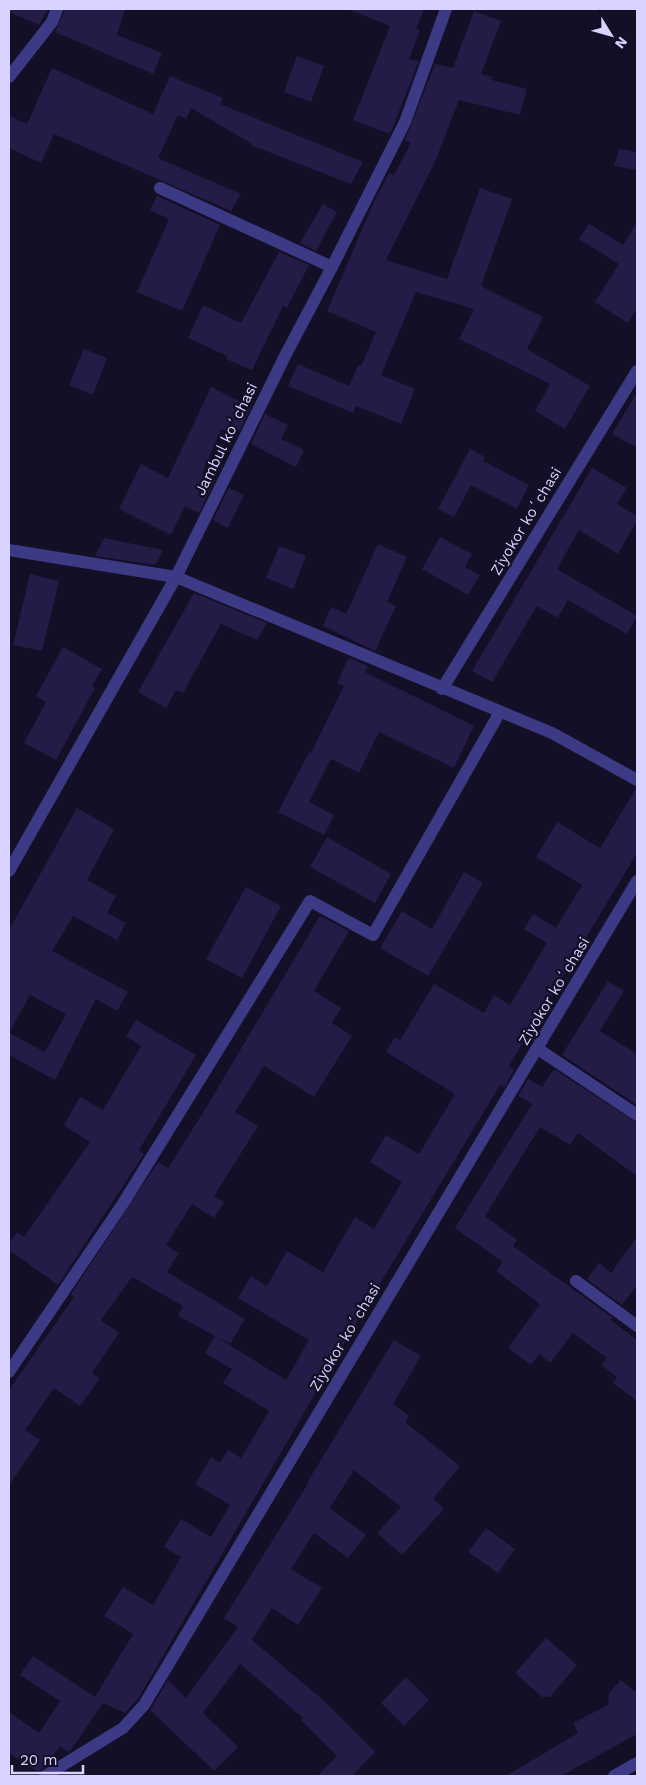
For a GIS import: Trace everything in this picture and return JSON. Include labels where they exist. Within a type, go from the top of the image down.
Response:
[{"type":"street","points":[[9,77],[52,22],[56,9]]},
{"type":"street","name":"Jambul koʻchasi","points":[[9,871],[176,577],[286,354],[405,122],[446,9]]},
{"type":"street","points":[[160,188],[332,267]]},
{"type":"street","name":"Ziyokor koʻchasi","points":[[442,689],[637,371]]},
{"type":"street","points":[[9,550],[176,577],[442,689],[552,733],[637,780]]},
{"type":"street","points":[[9,1372],[124,1202],[310,901],[373,935],[500,712]]},
{"type":"street","name":"Ziyokor koʻchasi","points":[[45,1776],[123,1728],[144,1705],[637,882]]},
{"type":"street","points":[[538,1049],[637,1115]]},
{"type":"street","points":[[576,1281],[637,1326]]},
{"type":"street","points":[[614,1776],[637,1764]]},
{"type":"building","points":[[9,9],[48,9],[39,25],[9,12]]},
{"type":"building","points":[[65,9],[125,9],[117,35],[162,53],[153,74],[55,32]]},
{"type":"building","points":[[348,9],[424,9],[416,29],[420,31],[409,59],[419,61],[390,134],[353,120],[390,26]]},
{"type":"building","points":[[474,11],[501,21],[481,74],[492,77],[492,80],[527,89],[520,115],[459,100],[435,162],[386,260],[447,279],[480,188],[512,199],[481,286],[543,317],[527,349],[590,386],[565,429],[535,411],[550,384],[459,339],[474,309],[416,292],[381,375],[415,389],[401,424],[356,406],[353,413],[288,386],[298,364],[349,386],[358,365],[361,366],[376,332],[327,311],[373,204],[389,173],[394,175],[411,143],[405,140],[435,64],[453,68]]},
{"type":"building","points":[[297,56],[324,66],[311,102],[284,92]]},
{"type":"building","points":[[52,68],[153,114],[170,76],[223,98],[220,104],[363,162],[351,184],[251,145],[191,108],[186,119],[178,115],[158,158],[241,194],[231,211],[54,134],[41,163],[9,148],[9,116],[27,124]]},
{"type":"building","points":[[619,149],[637,152],[637,170],[614,166]]},
{"type":"building","points":[[157,196],[220,225],[182,311],[137,292],[169,219],[150,210]]},
{"type":"building","points":[[323,204],[337,212],[316,251],[300,243]]},
{"type":"building","points":[[637,222],[637,308],[628,323],[595,302],[619,264],[579,239],[589,224],[623,245]]},
{"type":"building","points":[[279,252],[309,265],[287,308],[283,306],[252,370],[226,359],[227,356],[188,338],[203,305],[241,323]]},
{"type":"building","points":[[84,349],[107,358],[93,395],[69,385]]},
{"type":"building","points":[[211,387],[251,407],[236,437],[221,429],[202,474],[215,480],[199,513],[185,506],[171,535],[119,509],[141,464],[168,478]]},
{"type":"building","points":[[637,392],[637,448],[612,434]]},
{"type":"building","points":[[265,414],[288,425],[281,439],[304,450],[296,467],[251,444]]},
{"type":"building","points":[[470,449],[485,457],[483,461],[529,485],[517,509],[471,485],[454,517],[438,509]]},
{"type":"building","points":[[592,468],[627,488],[617,504],[637,516],[637,521],[618,554],[579,530],[557,569],[637,616],[627,634],[568,600],[558,618],[537,606],[492,682],[472,671]]},
{"type":"building","points":[[229,488],[244,495],[228,528],[213,520]]},
{"type":"building","points":[[440,537],[472,554],[465,567],[480,575],[468,595],[422,569]]},
{"type":"building","points":[[104,538],[163,550],[155,565],[95,556]]},
{"type":"building","points":[[378,544],[407,557],[387,602],[396,606],[375,651],[323,626],[331,607],[346,614]]},
{"type":"building","points":[[279,546],[306,556],[293,589],[266,578]]},
{"type":"building","points":[[30,574],[59,581],[42,651],[13,645]]},
{"type":"building","points":[[194,593],[267,623],[257,640],[221,624],[183,693],[176,690],[166,708],[138,692]]},
{"type":"building","points":[[63,647],[102,669],[92,686],[95,688],[56,760],[24,743],[46,702],[36,696]]},
{"type":"building","points":[[349,658],[368,666],[365,672],[474,726],[454,768],[379,732],[359,773],[331,759],[309,802],[334,815],[324,835],[278,812],[309,752],[311,753],[344,686],[337,683]]},
{"type":"building","points":[[636,788],[637,853],[509,1066],[514,1070],[504,1088],[500,1085],[349,1335],[138,1699],[125,1713],[103,1703],[71,1750],[68,1752],[60,1746],[47,1765],[38,1772],[9,1753],[9,1712],[39,1733],[60,1701],[20,1675],[33,1656],[95,1697],[133,1634],[104,1616],[123,1587],[153,1605],[181,1557],[164,1547],[181,1519],[211,1537],[230,1505],[195,1484],[211,1457],[220,1463],[228,1450],[241,1458],[269,1411],[223,1383],[232,1369],[205,1353],[215,1336],[286,1380],[309,1340],[238,1298],[251,1276],[267,1286],[287,1251],[323,1272],[355,1217],[374,1229],[402,1182],[370,1162],[386,1135],[419,1154],[455,1094],[386,1052],[395,1037],[400,1040],[434,984],[484,1013],[494,995],[510,1005],[547,943],[524,929],[533,914],[556,928],[582,885],[536,857],[557,822],[600,848]]},
{"type":"building","points":[[77,808],[114,829],[87,880],[116,896],[107,913],[126,923],[117,940],[73,916],[52,951],[128,992],[117,1011],[96,999],[55,1080],[9,1055],[9,1033],[9,930]],"holes":[[[30,995],[66,1014],[45,1052],[9,1033]]]},
{"type":"building","points":[[327,837],[391,874],[375,903],[310,867]]},
{"type":"building","points":[[464,872],[483,883],[428,976],[380,948],[402,911],[432,929]]},
{"type":"building","points":[[246,887],[281,906],[242,978],[206,959]]},
{"type":"building","points":[[320,916],[349,931],[314,991],[341,1008],[332,1023],[352,1036],[314,1097],[264,1066],[235,1112],[258,1126],[214,1196],[224,1202],[214,1218],[192,1204],[166,1245],[179,1253],[167,1272],[245,1319],[230,1344],[178,1316],[183,1306],[132,1277],[101,1320],[119,1333],[92,1373],[100,1378],[80,1406],[54,1388],[25,1430],[40,1440],[9,1485],[9,1390],[74,1297],[71,1294],[158,1162],[168,1168]]},
{"type":"building","points":[[608,981],[624,991],[600,1031],[637,1054],[637,1105],[562,1055]]},
{"type":"building","points":[[136,1020],[196,1055],[139,1150],[144,1154],[58,1285],[9,1250],[9,1244],[17,1232],[24,1237],[90,1142],[64,1125],[80,1097],[103,1110],[141,1046],[126,1036]]},
{"type":"building","points":[[554,1069],[637,1123],[637,1176],[578,1133],[570,1145],[540,1127],[485,1216],[517,1240],[513,1246],[613,1318],[611,1320],[637,1340],[637,1401],[613,1383],[617,1377],[601,1365],[607,1358],[573,1333],[550,1363],[539,1354],[531,1365],[508,1348],[540,1304],[496,1271],[503,1262],[455,1228],[532,1104],[518,1096],[528,1079],[542,1087]]},
{"type":"building","points":[[637,1237],[637,1285],[622,1305],[587,1279],[599,1263],[611,1273]]},
{"type":"building","points":[[394,1340],[421,1356],[393,1404],[409,1416],[405,1422],[460,1466],[433,1499],[444,1509],[402,1555],[377,1533],[401,1507],[354,1470],[330,1508],[366,1535],[348,1558],[314,1533],[291,1569],[322,1588],[298,1625],[272,1608],[252,1640],[322,1699],[375,1752],[352,1776],[317,1776],[337,1756],[301,1720],[303,1718],[240,1664],[203,1713],[238,1747],[214,1771],[150,1710],[168,1680],[186,1698],[238,1627],[224,1618],[309,1482]]},
{"type":"building","points":[[486,1528],[515,1549],[498,1573],[468,1552]]},
{"type":"building","points":[[546,1638],[577,1665],[550,1697],[542,1697],[515,1673]]},
{"type":"building","points":[[406,1677],[429,1700],[404,1726],[381,1703]]},
{"type":"building","points":[[621,1680],[637,1693],[637,1734],[561,1776],[506,1776],[578,1733],[573,1723],[608,1705],[609,1693]]}]
